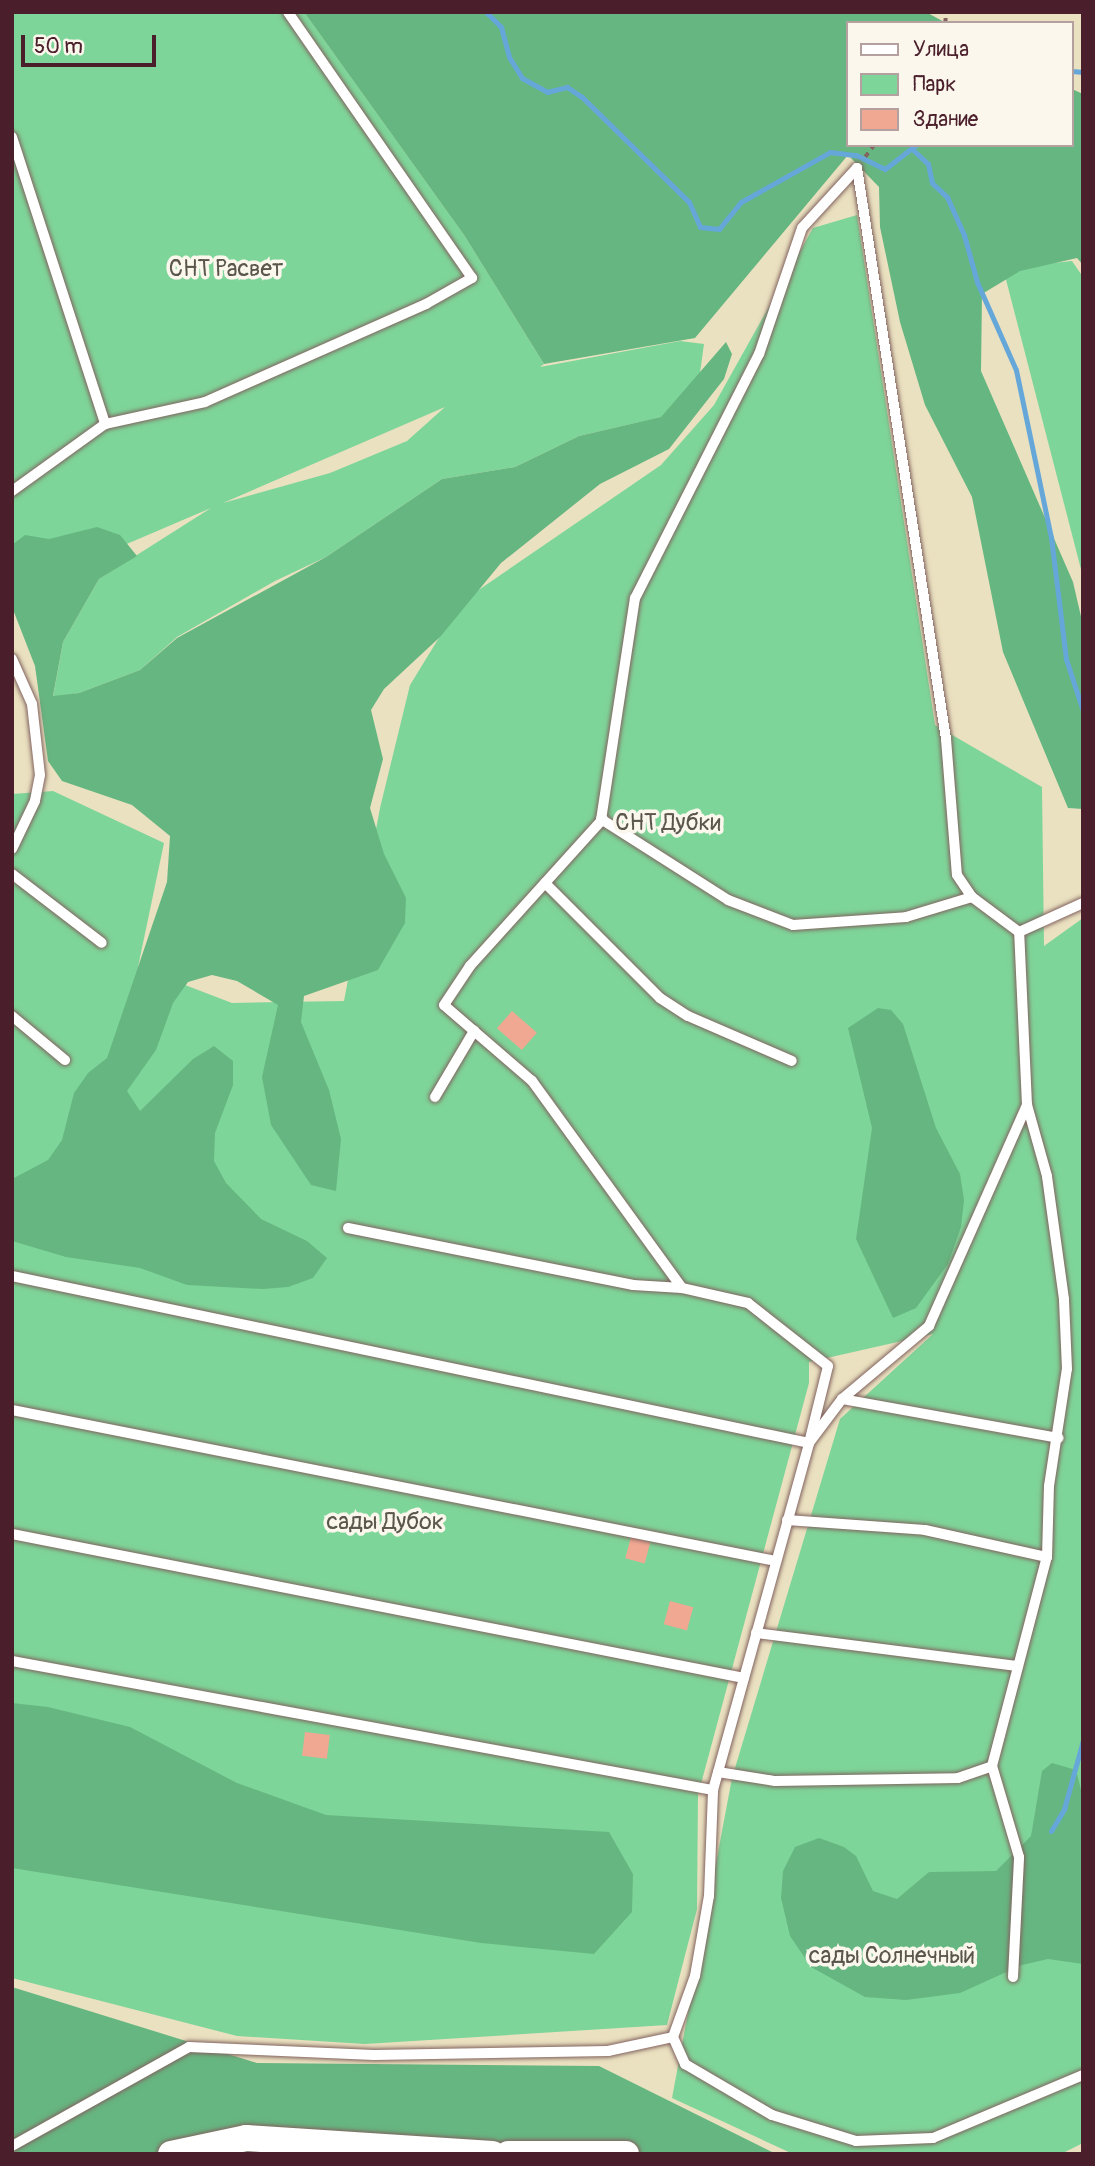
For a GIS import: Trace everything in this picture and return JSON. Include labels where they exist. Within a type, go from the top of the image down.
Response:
[{"type":"street","points":[[171,2154],[246,2138],[492,2154]]},
{"type":"street","points":[[508,2154],[626,2154]]},
{"type":"lane","points":[[12,491],[105,424],[205,402],[426,304],[472,278],[288,12]]},
{"type":"lane","points":[[12,136],[105,424]]},
{"type":"lane","points":[[682,1288],[532,1081],[444,1005],[470,966],[603,820],[635,598],[759,354],[802,228],[857,168],[946,739],[957,875],[972,897],[1019,932]]},
{"type":"lane","points":[[12,659],[32,704],[40,775],[34,801],[12,849]]},
{"type":"lane","points":[[603,820],[727,900],[793,925],[906,917],[972,897]]},
{"type":"lane","points":[[12,874],[102,943]]},
{"type":"lane","points":[[545,883],[660,998],[688,1016],[792,1061]]},
{"type":"lane","points":[[1019,932],[1083,903]]},
{"type":"lane","points":[[1013,1977],[1019,1857],[992,1766],[1047,1556],[1049,1486],[1059,1438],[1067,1369],[1064,1299],[1047,1176],[1027,1105],[1019,932]]},
{"type":"lane","points":[[12,1016],[65,1060]]},
{"type":"lane","points":[[435,1097],[474,1031]]},
{"type":"lane","points":[[809,1443],[842,1399],[929,1326],[1027,1105]]},
{"type":"lane","points":[[348,1228],[633,1285],[682,1288],[748,1303],[828,1366],[713,1790],[709,1896],[695,1976],[673,2037],[685,2064],[772,2115],[856,2141],[933,2138],[1083,2075]]},
{"type":"lane","points":[[12,1276],[809,1443]]},
{"type":"lane","points":[[842,1399],[1059,1438]]},
{"type":"lane","points":[[12,1410],[776,1561]]},
{"type":"lane","points":[[787,1520],[925,1531],[1047,1556]]},
{"type":"lane","points":[[12,1534],[744,1678]]},
{"type":"lane","points":[[756,1633],[1018,1666]]},
{"type":"lane","points":[[12,1661],[713,1790]]},
{"type":"lane","points":[[718,1772],[775,1781],[958,1778],[992,1766]]},
{"type":"lane","points":[[12,2146],[189,2047],[374,2055],[594,2052],[673,2037]]},
{"type":"green space","name":"СНТ Расвет","points":[[12,12],[304,12],[464,235],[544,364],[540,367],[680,341],[704,344],[700,373],[662,417],[579,436],[515,467],[442,479],[326,557],[275,581],[177,637],[140,670],[79,693],[53,697],[63,642],[99,579],[211,508],[12,593]],"holes":[[[445,407],[407,441],[330,473],[223,503]]]},
{"type":"green space","points":[[304,12],[926,12],[942,21],[846,21],[846,147],[1074,147],[1074,90],[1083,94],[1083,265],[1077,258],[1020,271],[982,294],[981,371],[1073,582],[1083,625],[1083,809],[1068,808],[1003,652],[972,497],[925,405],[900,322],[880,227],[879,187],[848,155],[695,338],[544,364],[464,235]]},
{"type":"green space","points":[[857,215],[935,725],[1042,787],[1044,946],[1083,918],[1083,2143],[1061,2154],[793,2154],[672,2098],[732,1778],[840,1419],[933,1334],[809,1362],[809,1383],[698,1795],[697,1909],[667,2025],[365,2044],[237,2036],[12,1978],[12,794],[53,791],[164,843],[138,967],[232,1003],[344,1001],[380,808],[410,685],[461,602],[661,465],[714,405],[813,228]]},
{"type":"green space","points":[[1072,261],[1083,277],[1083,577],[1003,268]]},
{"type":"green space","points":[[726,342],[732,354],[724,379],[669,449],[600,484],[501,563],[440,637],[384,689],[371,710],[383,759],[370,808],[384,854],[406,898],[405,923],[378,970],[304,996],[301,1022],[329,1090],[341,1139],[336,1191],[311,1185],[271,1125],[262,1077],[278,1005],[237,981],[212,975],[188,982],[173,1003],[156,1050],[127,1091],[140,1111],[193,1059],[214,1046],[233,1061],[233,1085],[215,1133],[214,1161],[226,1183],[261,1219],[307,1241],[327,1258],[313,1278],[288,1287],[263,1289],[187,1285],[140,1268],[66,1257],[12,1241],[12,1179],[48,1160],[62,1140],[74,1093],[88,1073],[107,1058],[167,882],[170,836],[132,805],[62,781],[48,761],[35,666],[12,607],[12,545],[25,535],[49,539],[97,527],[120,535],[137,556],[99,579],[63,642],[53,696],[79,693],[140,670],[177,638],[326,557],[442,479],[515,467],[579,436],[661,417]]},
{"type":"green space","points":[[878,1008],[891,1010],[903,1024],[936,1128],[960,1174],[964,1200],[961,1227],[948,1264],[916,1308],[893,1318],[856,1239],[872,1128],[848,1028]]},
{"type":"green space","points":[[12,1703],[48,1707],[130,1727],[237,1783],[326,1815],[609,1832],[633,1874],[632,1912],[594,1954],[481,1943],[12,1868]]},
{"type":"green space","name":"сады Солнечный","points":[[1052,1763],[1076,1770],[1083,1798],[1083,1964],[1048,1959],[1022,1965],[960,1993],[906,2000],[865,1997],[811,1967],[790,1936],[781,1898],[783,1871],[795,1847],[819,1838],[844,1847],[856,1856],[873,1891],[897,1899],[929,1872],[996,1871],[1031,1836],[1042,1771]]},
{"type":"green space","points":[[12,1987],[257,2063],[599,2066],[776,2154],[12,2154]]},
{"type":"building","points":[[512,1011],[537,1033],[522,1050],[497,1028]]},
{"type":"building","points":[[631,1537],[650,1542],[645,1563],[625,1558]]},
{"type":"building","points":[[670,1601],[693,1607],[687,1630],[664,1624]]},
{"type":"building","points":[[305,1732],[330,1735],[327,1759],[302,1756]]},
{"type":"waterway","points":[[486,12],[501,27],[509,57],[522,78],[547,92],[567,87],[582,97],[689,202],[700,227],[719,229],[741,202],[830,152],[856,155],[885,169],[913,147]]},
{"type":"waterway","points":[[1074,71],[1083,72]]},
{"type":"waterway","points":[[912,149],[928,164],[932,183],[947,197],[964,235],[977,282],[1016,370],[1051,537],[1066,659],[1083,711]]},
{"type":"waterway","points":[[1051,1831],[1064,1809],[1083,1740]]},
{"type":"park label","name":"СНТ Дубки","points":[[668,823]]},
{"type":"park label","name":"сады Дубок","points":[[385,1522]]}]
